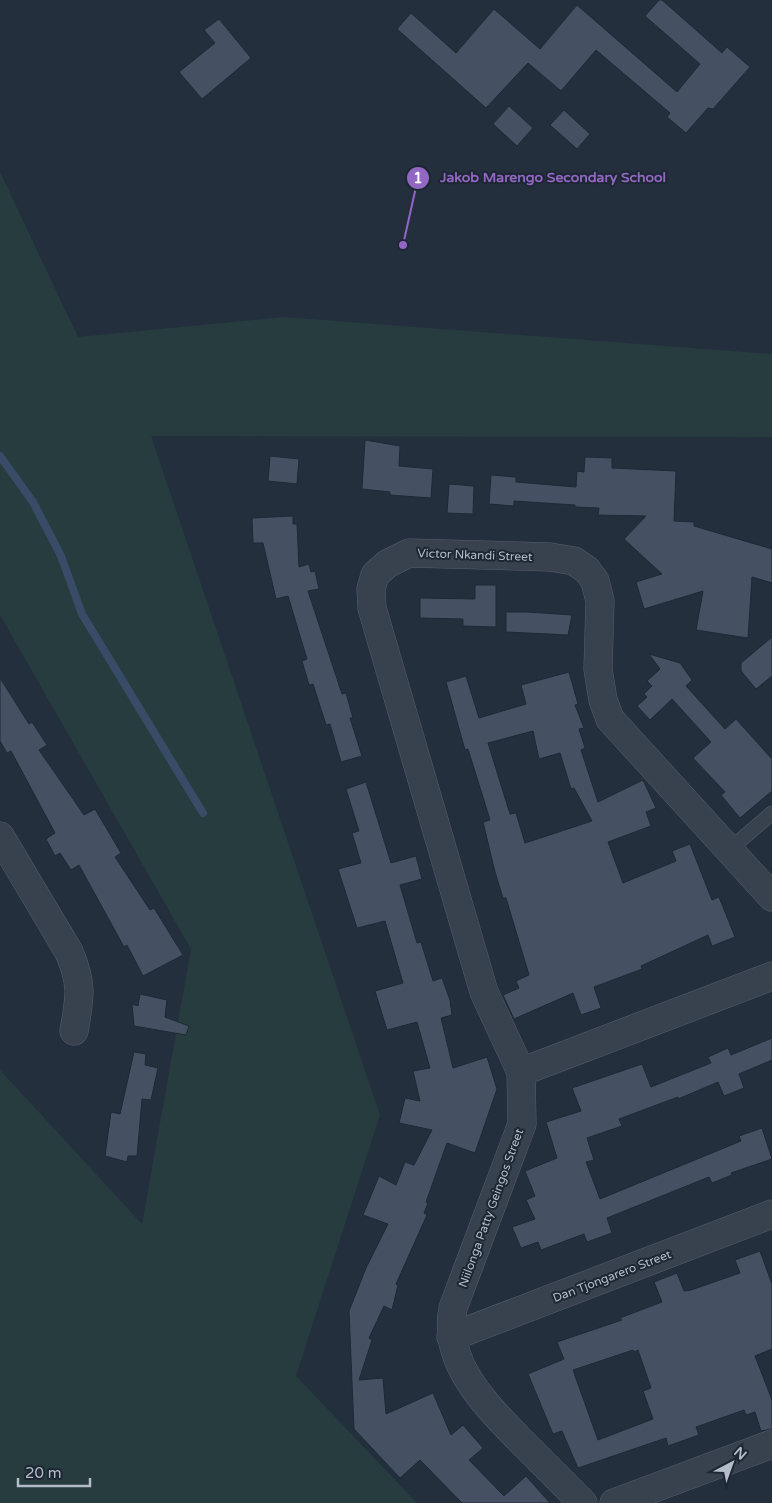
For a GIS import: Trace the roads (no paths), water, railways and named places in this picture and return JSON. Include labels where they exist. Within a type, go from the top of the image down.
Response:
[{"type":"street","name":"Victor Nkandi Street","points":[[521,1072],[484,992],[372,608],[371,589],[375,575],[387,564],[409,553],[550,557],[574,561],[587,570],[594,581],[600,601],[598,669],[602,700],[610,719],[772,897]]},
{"type":"street","points":[[0,836],[69,952],[77,970],[81,991],[74,1031]]},
{"type":"street","points":[[521,1072],[772,976]]},
{"type":"street","name":"Niilonga Patty Geingos Street","points":[[521,1072],[522,1124],[453,1308],[451,1337],[464,1373],[487,1406],[582,1503]]},
{"type":"street","name":"Dan Tjongarero Street","points":[[451,1337],[772,1214]]},
{"type":"street","points":[[614,1503],[772,1444]]},
{"type":"lane","points":[[729,850],[772,813]]},
{"type":"waterway","points":[[0,456],[33,502],[61,556],[82,614],[203,813]]},
{"type":"place","name":"Jakob Marengo Secondary School","points":[[403,245]]}]
